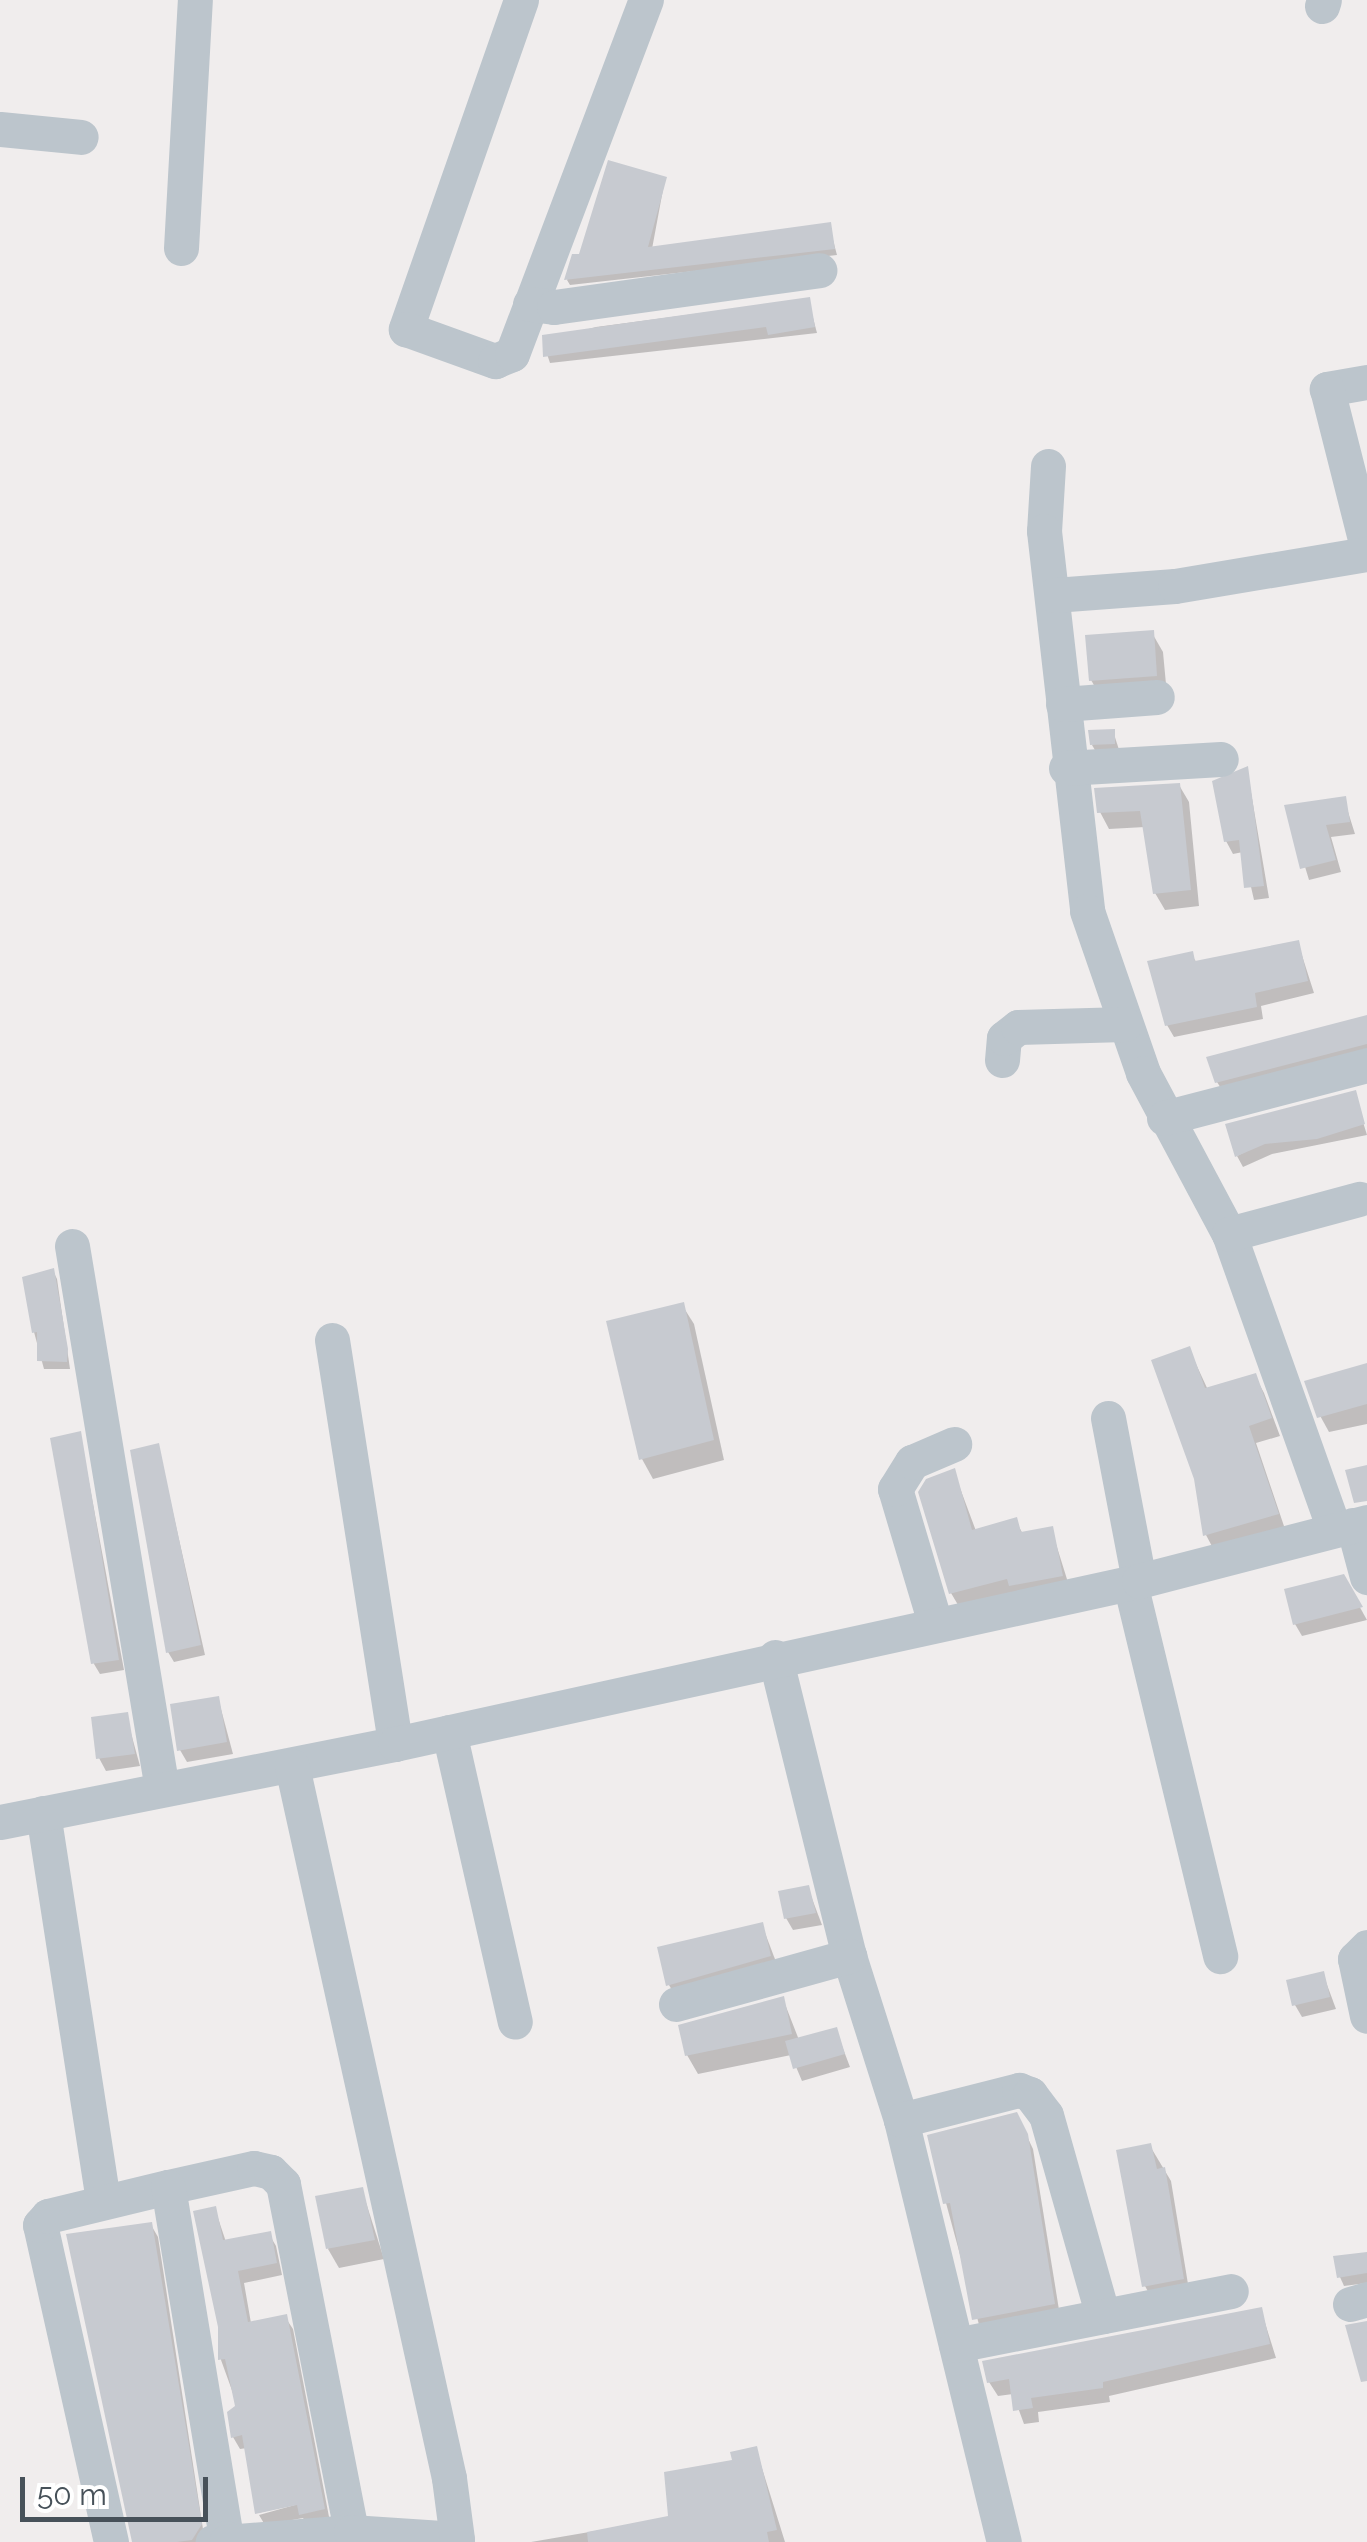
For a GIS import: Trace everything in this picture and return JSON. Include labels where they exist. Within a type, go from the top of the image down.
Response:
[{"type":"street","points":[[181,248],[195,0]]},
{"type":"street","points":[[521,0],[406,329],[495,361],[512,354],[646,0]]},
{"type":"street","points":[[0,129],[81,137]]},
{"type":"street","points":[[530,304],[554,307],[820,270]]},
{"type":"street","points":[[1054,595],[1175,586],[1367,551],[1327,388],[1367,382]]},
{"type":"street","points":[[1048,466],[1044,530],[1054,595],[1066,768],[1086,911],[1124,1024],[1164,1118],[1228,1234],[1351,1526],[1367,1578]]},
{"type":"street","points":[[1064,704],[1157,697]]},
{"type":"street","points":[[1066,768],[1221,759]]},
{"type":"street","points":[[1002,1060],[1004,1038],[1018,1027],[1124,1024]]},
{"type":"street","points":[[1164,1118],[1367,1065]]},
{"type":"street","points":[[1228,1234],[1359,1199]]},
{"type":"street","points":[[72,1246],[162,1789]]},
{"type":"street","points":[[332,1340],[395,1744]]},
{"type":"street","points":[[1108,1418],[1134,1582],[1220,1956]]},
{"type":"street","points":[[935,1623],[895,1489],[912,1462],[954,1444]]},
{"type":"street","points":[[0,1822],[450,1732],[775,1657],[1134,1582],[1351,1526]]},
{"type":"street","points":[[775,1657],[849,1956],[901,2120],[1004,2542]]},
{"type":"street","points":[[450,1732],[515,2022]]},
{"type":"street","points":[[168,2187],[222,2541],[330,2536],[457,2540],[449,2478],[292,1766]]},
{"type":"street","points":[[43,1813],[103,2200]]},
{"type":"street","points":[[1367,1946],[1356,1959],[1367,2016]]},
{"type":"street","points":[[676,2004],[849,1956]]},
{"type":"street","points":[[901,2120],[1019,2090],[1030,2094],[1046,2115],[1103,2316]]},
{"type":"street","points":[[112,2542],[38,2238],[48,2216],[103,2200],[254,2168],[271,2172],[282,2184],[330,2536]]},
{"type":"street","points":[[956,2345],[1231,2291]]},
{"type":"building","points":[[608,160],[667,177],[648,247],[831,222],[835,249],[564,280],[572,254],[579,254]]},
{"type":"building","points":[[810,297],[815,327],[768,335],[766,327],[543,357],[542,335]]},
{"type":"building","points":[[1154,630],[1157,676],[1089,681],[1085,635]]},
{"type":"building","points":[[1115,729],[1115,744],[1090,745],[1088,730]]},
{"type":"building","points":[[1248,766],[1264,886],[1244,888],[1239,840],[1224,842],[1212,781]]},
{"type":"building","points":[[1180,783],[1191,890],[1153,894],[1140,811],[1097,813],[1094,788]]},
{"type":"building","points":[[1346,796],[1350,822],[1326,825],[1336,860],[1300,869],[1284,805]]},
{"type":"building","points":[[1299,940],[1308,981],[1255,993],[1257,1007],[1165,1026],[1147,961],[1193,951],[1195,961]]},
{"type":"building","points":[[1367,1015],[1367,1044],[1215,1083],[1206,1057]]},
{"type":"building","points":[[1356,1090],[1365,1124],[1317,1139],[1265,1144],[1235,1157],[1225,1124]]},
{"type":"building","points":[[54,1268],[67,1362],[37,1361],[37,1332],[32,1333],[22,1277]]},
{"type":"building","points":[[684,1302],[714,1440],[639,1460],[606,1321]]},
{"type":"building","points":[[1190,1346],[1205,1388],[1256,1373],[1272,1418],[1249,1426],[1279,1514],[1203,1536],[1194,1479],[1151,1360]]},
{"type":"building","points":[[1367,1363],[1367,1404],[1317,1418],[1304,1381]]},
{"type":"building","points":[[81,1431],[119,1660],[91,1664],[50,1438]]},
{"type":"building","points":[[159,1443],[201,1645],[166,1653],[130,1450]]},
{"type":"building","points":[[1367,1465],[1367,1501],[1354,1503],[1345,1470]]},
{"type":"building","points":[[955,1468],[972,1530],[1017,1517],[1021,1532],[1053,1526],[1063,1576],[1009,1586],[1007,1579],[949,1594],[918,1492],[926,1479]]},
{"type":"building","points":[[1344,1574],[1363,1607],[1293,1625],[1284,1589]]},
{"type":"building","points":[[219,1696],[227,1742],[177,1751],[170,1704]]},
{"type":"building","points":[[128,1712],[135,1754],[96,1759],[91,1717]]},
{"type":"building","points":[[809,1885],[816,1913],[784,1919],[778,1891]]},
{"type":"building","points":[[763,1922],[771,1956],[666,1986],[657,1947]]},
{"type":"building","points":[[1324,1971],[1330,1997],[1292,2006],[1286,1980]]},
{"type":"building","points":[[784,1996],[792,2034],[685,2056],[678,2025]]},
{"type":"building","points":[[837,2027],[845,2054],[793,2069],[785,2041]]},
{"type":"building","points":[[1017,2112],[1028,2134],[1055,2304],[972,2320],[950,2203],[943,2204],[927,2135]]},
{"type":"building","points":[[1151,2143],[1157,2169],[1165,2167],[1184,2279],[1142,2287],[1116,2150]]},
{"type":"building","points":[[363,2187],[375,2240],[326,2249],[315,2196]]},
{"type":"building","points":[[216,2206],[223,2240],[271,2231],[277,2263],[238,2271],[248,2322],[287,2314],[325,2509],[299,2515],[297,2505],[255,2514],[242,2435],[231,2438],[227,2412],[235,2406],[225,2359],[218,2360],[218,2327],[193,2211]]},
{"type":"building","points":[[152,2222],[202,2524],[192,2540],[177,2542],[132,2542],[66,2234]]},
{"type":"building","points":[[1367,2252],[1367,2273],[1337,2278],[1333,2256]]},
{"type":"building","points":[[1262,2307],[1270,2344],[1103,2382],[1103,2388],[1031,2398],[1033,2408],[1013,2411],[1009,2379],[987,2383],[982,2361]]},
{"type":"building","points":[[1367,2321],[1367,2381],[1361,2382],[1345,2325]]},
{"type":"building","points":[[757,2446],[777,2530],[767,2532],[769,2542],[588,2542],[587,2532],[668,2516],[664,2472],[732,2460],[730,2452]]}]
